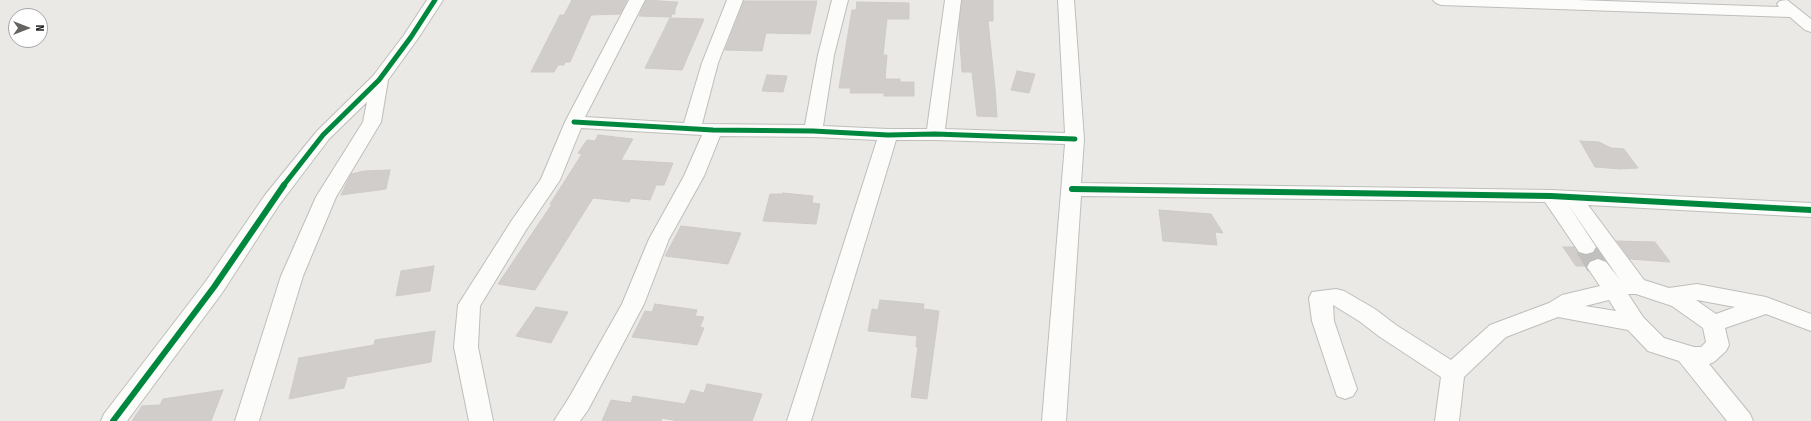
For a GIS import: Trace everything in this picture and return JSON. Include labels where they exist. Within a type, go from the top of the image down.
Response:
[{"type":"street","points":[[113,421],[214,287],[272,200],[323,135],[379,80],[411,37],[435,0]]},
{"type":"street","points":[[481,421],[466,347],[469,305],[518,225],[550,180],[574,122],[638,0]]},
{"type":"street","points":[[691,129],[710,63],[735,0]]},
{"type":"street","points":[[813,132],[826,54],[840,0]]},
{"type":"street","points":[[935,134],[953,0]]},
{"type":"street","points":[[1054,421],[1075,140],[1066,0]]},
{"type":"street","points":[[1441,0],[1801,15]]},
{"type":"street","points":[[1780,0],[1801,15],[1811,27]]},
{"type":"street","points":[[247,421],[292,276],[326,197],[372,122],[379,80]]},
{"type":"street","points":[[574,122],[713,130],[888,135],[935,134],[1075,140]]},
{"type":"street","points":[[566,421],[579,402],[633,304],[659,239],[694,176],[713,130]]},
{"type":"street","points":[[799,421],[888,135]]},
{"type":"street","points":[[1072,189],[1551,196],[1811,210]]},
{"type":"street","points":[[1551,196],[1586,247]]},
{"type":"street","points":[[1572,198],[1625,289],[1635,322],[1656,345],[1688,355],[1706,356],[1718,345],[1713,324],[1680,300],[1671,296],[1697,292],[1766,306],[1811,323]]},
{"type":"street","points":[[1598,267],[1625,289]]},
{"type":"street","points":[[1447,421],[1453,373],[1498,331],[1557,309],[1570,301],[1625,289],[1680,300]]},
{"type":"street","points":[[1345,389],[1324,322],[1320,298],[1336,297],[1367,315],[1388,331],[1453,373]]},
{"type":"street","points":[[1713,324],[1766,306]]},
{"type":"street","points":[[1557,309],[1635,322]]},
{"type":"street","points":[[1688,355],[1741,421]]},
{"type":"building","points":[[572,0],[627,0],[620,14],[591,15],[570,62],[565,62],[564,65],[558,65],[554,72],[531,72],[560,15],[564,15]]},
{"type":"building","points":[[646,0],[678,2],[675,9],[675,14],[672,14],[671,17],[639,16]]},
{"type":"building","points":[[962,0],[993,0],[993,21],[988,21],[997,117],[977,116],[972,72],[962,72],[959,28]]},
{"type":"building","points":[[744,1],[817,1],[810,34],[766,33],[762,51],[725,50]]},
{"type":"building","points":[[857,2],[909,3],[909,19],[887,19],[883,55],[887,55],[885,79],[900,79],[900,82],[914,82],[914,96],[884,96],[884,93],[850,93],[851,88],[839,88],[852,10],[856,10]]},
{"type":"building","points":[[670,18],[704,19],[682,70],[645,68]]},
{"type":"building","points":[[1017,71],[1035,74],[1029,93],[1011,90]]},
{"type":"building","points":[[767,75],[787,76],[783,92],[762,91]]},
{"type":"building","points":[[598,135],[633,139],[621,160],[673,163],[664,185],[656,185],[650,200],[631,198],[629,202],[593,198],[535,290],[498,284],[552,204],[550,204],[582,154],[578,153],[587,140],[595,141]]},
{"type":"building","points":[[1580,141],[1599,142],[1611,148],[1624,149],[1638,168],[1621,169],[1595,167]]},
{"type":"building","points":[[390,170],[386,189],[341,195],[351,174],[364,171]]},
{"type":"building","points":[[783,193],[813,196],[812,203],[820,204],[816,224],[763,221],[770,194]]},
{"type":"building","points":[[1159,210],[1211,214],[1223,233],[1215,232],[1217,245],[1163,241]]},
{"type":"building","points":[[681,226],[741,233],[728,264],[665,256]]},
{"type":"building","points":[[1617,241],[1655,242],[1670,262],[1630,259]]},
{"type":"building","points":[[1563,247],[1574,247],[1579,253],[1586,255],[1593,253],[1597,249],[1604,260],[1597,258],[1589,261],[1586,266],[1576,266]]},
{"type":"building","points":[[434,266],[430,291],[396,296],[401,271]]},
{"type":"building","points":[[880,300],[924,304],[923,309],[939,311],[927,399],[911,397],[918,347],[916,347],[917,336],[868,331],[872,309],[878,310]]},
{"type":"building","points":[[655,304],[697,310],[695,316],[704,317],[700,327],[704,328],[697,345],[632,337],[645,311],[652,312]]},
{"type":"building","points":[[536,307],[568,312],[551,343],[516,336]]},
{"type":"building","points":[[435,331],[431,362],[347,377],[344,388],[289,399],[299,358],[374,345],[375,340]]},
{"type":"building","points":[[707,384],[762,394],[752,421],[678,421],[662,418],[661,421],[602,421],[611,400],[631,403],[633,396],[685,404],[691,390],[704,393]]},
{"type":"building","points":[[223,390],[211,421],[132,421],[142,406],[160,405],[163,399]]},
{"type":"tunnel","points":[[1586,247],[1598,267]]},
{"type":"cycle path","points":[[113,421],[214,287],[272,200],[323,135],[379,80],[411,37],[435,0]]},
{"type":"cycle path","points":[[574,122],[713,130],[813,131],[888,135],[935,134],[1075,139]]},
{"type":"cycle path","points":[[1072,189],[1551,196],[1811,210]]}]
